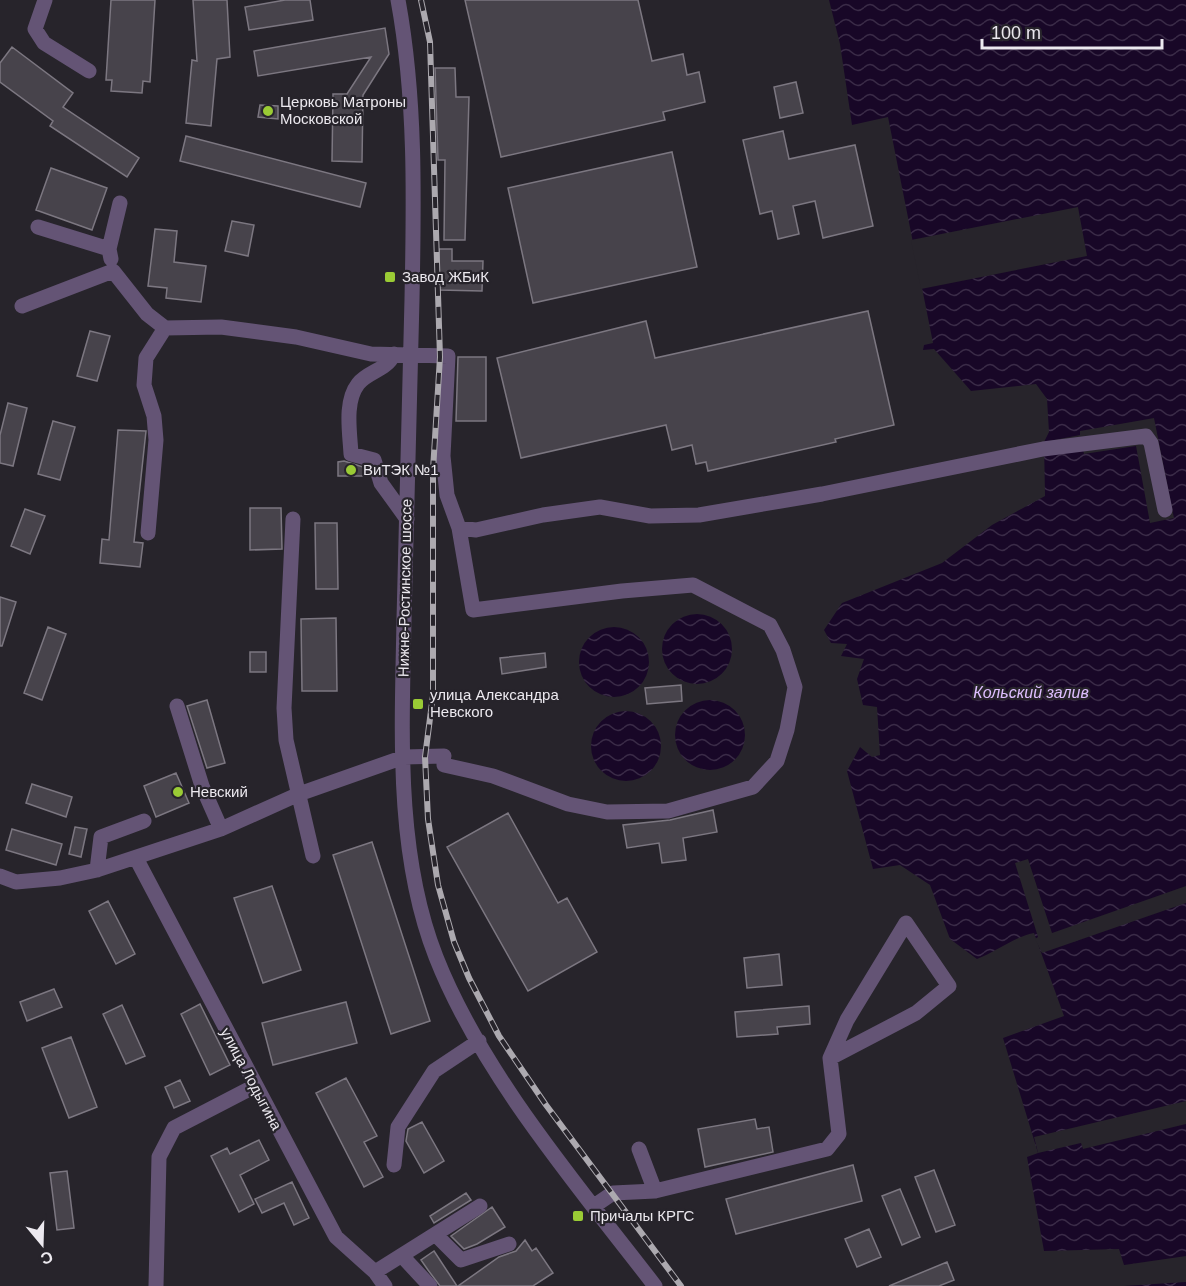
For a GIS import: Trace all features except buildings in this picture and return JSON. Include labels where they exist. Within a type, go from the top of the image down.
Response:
[{"type":"street","points":[[45,0],[35,29],[44,44],[89,71]]},
{"type":"street","name":"Нижне-Ростинское шоссе","points":[[398,0],[407,65],[413,215],[404,758],[411,853],[422,915],[437,959],[479,1041],[509,1089],[655,1286]]},
{"type":"street","points":[[0,876],[16,882],[60,878],[97,870],[221,829],[299,794],[404,758],[444,760],[568,804],[607,812],[668,811],[753,787],[777,761],[787,730],[795,687],[783,650],[770,625],[693,585],[622,591],[473,610],[459,528],[447,495],[443,456],[448,356],[371,354],[296,337],[221,327],[165,328],[147,314],[113,271],[109,249],[120,203]]},
{"type":"street","points":[[38,227],[109,249]]},
{"type":"street","points":[[22,306],[113,271]]},
{"type":"street","points":[[148,533],[156,440],[154,416],[144,385],[146,358],[165,328]]},
{"type":"street","points":[[394,354],[381,370],[358,383],[350,404],[351,454],[374,460],[381,483],[407,519]]},
{"type":"street","points":[[459,528],[476,530],[543,515],[600,507],[650,516],[699,514],[822,494],[1043,449],[1146,436],[1151,443],[1165,510]]},
{"type":"street","points":[[293,519],[284,708],[286,740],[313,856]]},
{"type":"street","points":[[177,706],[202,786],[221,829]]},
{"type":"street","points":[[97,870],[101,837],[144,821]]},
{"type":"street","name":"улица Лодыгина","points":[[136,858],[336,1237],[375,1272],[385,1286]]},
{"type":"street","points":[[594,1206],[613,1192],[655,1191],[827,1149],[839,1134],[830,1058],[847,1020],[906,923],[949,986],[916,1013],[830,1058]]},
{"type":"street","points":[[394,1165],[398,1127],[434,1071],[479,1041]]},
{"type":"street","points":[[156,1286],[159,1157],[174,1128],[255,1086]]},
{"type":"street","points":[[639,1149],[655,1191]]},
{"type":"street","points":[[375,1272],[403,1257],[480,1206]]},
{"type":"street","points":[[436,1235],[461,1260],[509,1244]]},
{"type":"street","points":[[403,1257],[430,1286]]},
{"type":"water","name":"Кольский залив","points":[[829,0],[1186,0],[1186,1286],[1124,1286],[1124,1265],[1119,1249],[1044,1251],[1027,1157],[1038,1153],[1003,1038],[1064,1016],[1034,933],[977,959],[950,939],[930,885],[900,865],[873,869],[847,771],[860,747],[872,757],[880,755],[877,707],[863,705],[857,679],[864,659],[841,656],[847,644],[831,643],[824,630],[842,603],[942,563],[992,525],[1045,496],[1044,442],[1049,432],[1047,399],[1036,384],[971,391],[934,349],[923,350],[924,345],[933,343],[888,117],[852,125],[840,44]]},
{"type":"water","points":[[697,614],[710,617],[722,624],[729,636],[732,649],[729,662],[722,674],[710,681],[697,684],[684,681],[672,674],[665,662],[662,649],[665,636],[672,624],[684,617]]},
{"type":"water","points":[[614,627],[627,630],[639,637],[646,649],[649,662],[646,675],[639,687],[627,694],[614,697],[601,694],[589,687],[582,675],[579,662],[582,649],[589,637],[601,630]]},
{"type":"water","points":[[710,700],[723,703],[735,710],[742,722],[745,735],[742,748],[735,760],[723,767],[710,770],[697,767],[685,760],[678,748],[675,735],[678,722],[685,710],[697,703]]},
{"type":"water","points":[[626,711],[639,714],[651,721],[658,733],[661,746],[658,759],[651,771],[639,778],[626,781],[613,778],[601,771],[594,759],[591,746],[594,733],[601,721],[613,714]]},
{"type":"pier","points":[[1078,207],[1087,256],[921,289],[911,240]]},
{"type":"pier","points":[[1154,418],[1174,518],[1150,523],[1136,446],[1084,454],[1083,450],[1044,442],[1080,435],[1080,431]]},
{"type":"pier","points":[[1028,859],[1052,933],[1186,886],[1186,903],[1042,953],[1035,939],[1038,937],[1015,863]]},
{"type":"pier","points":[[1186,1101],[1186,1124],[1083,1149],[1081,1143],[1038,1153],[1034,1137]]},
{"type":"pier","points":[[1186,1256],[1186,1282],[1124,1286],[1124,1265]]},
{"type":"railway","points":[[421,0],[430,42],[440,357],[433,470],[433,695],[425,757],[428,819],[438,885],[454,942],[469,978],[499,1036],[546,1105],[681,1286]]},
{"type":"place","name":"Церковь Матроны Московской","points":[[268,111]]},
{"type":"place","name":"Завод ЖБиК","points":[[390,277]]},
{"type":"place","name":"ВиТЭК №1","points":[[351,470]]},
{"type":"place","name":"улица Александра Невского","points":[[418,704]]},
{"type":"place","name":"Невский","points":[[178,792]]},
{"type":"place","name":"Причалы КРГС","points":[[578,1216]]}]
